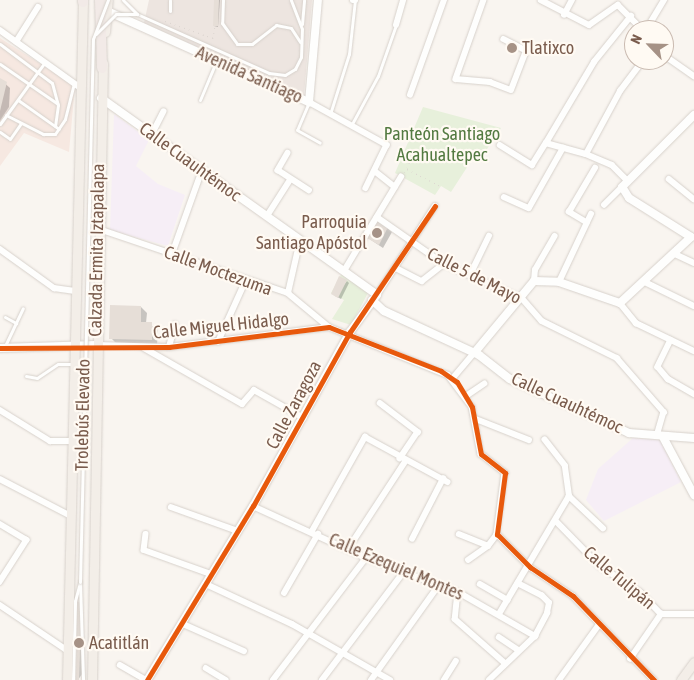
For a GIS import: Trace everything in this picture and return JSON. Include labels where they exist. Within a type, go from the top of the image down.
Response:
[{"type":"highway","points":[[100,0],[102,68]]},
{"type":"main road","name":"Calzada Ermita Iztapalapa","points":[[92,680],[97,228],[102,68],[108,0]]},
{"type":"main road","name":"Calzada Ermita Iztapalapa","points":[[67,680],[78,86],[82,1]]},
{"type":"main road","points":[[680,680],[694,662]]},
{"type":"street","points":[[309,102],[318,0]]},
{"type":"street","points":[[396,25],[403,0]]},
{"type":"street","points":[[410,95],[444,0]]},
{"type":"street","points":[[484,0],[456,79],[490,82],[511,90],[526,50],[504,40]]},
{"type":"street","points":[[541,0],[564,15],[589,25],[619,2],[635,20]]},
{"type":"street","points":[[564,15],[572,0]]},
{"type":"street","points":[[651,20],[664,0]]},
{"type":"street","points":[[16,42],[38,7]]},
{"type":"street","name":"Avenida Santiago","points":[[107,11],[353,122],[387,145],[376,172]]},
{"type":"street","points":[[500,145],[532,165],[594,62],[631,16]]},
{"type":"street","points":[[0,30],[78,86]]},
{"type":"street","points":[[674,62],[694,76]]},
{"type":"street","points":[[586,154],[620,91],[636,70]]},
{"type":"street","name":"Calle Cuauhtémoc","points":[[101,98],[344,271],[375,298],[384,311],[475,352],[532,389],[629,432],[694,438]]},
{"type":"street","points":[[152,134],[163,112]]},
{"type":"street","points":[[604,205],[694,115]]},
{"type":"street","points":[[546,143],[586,154],[612,164],[625,184],[629,198],[692,235],[620,303],[636,323],[694,351]]},
{"type":"street","points":[[504,197],[529,208],[563,148]]},
{"type":"street","points":[[288,153],[278,170],[290,180],[309,190]]},
{"type":"street","points":[[587,223],[569,212],[595,168]]},
{"type":"street","points":[[172,254],[202,170]]},
{"type":"street","points":[[366,188],[376,172],[395,188]]},
{"type":"street","points":[[344,271],[401,177]]},
{"type":"street","points":[[669,179],[694,198]]},
{"type":"street","points":[[267,216],[290,180]]},
{"type":"street","name":"Calle Zaragoza","points":[[146,680],[254,506],[350,332],[396,268],[435,206]]},
{"type":"street","points":[[559,282],[591,214]]},
{"type":"street","name":"Calle 5 de Mayo","points":[[377,218],[412,244],[444,264],[471,273],[522,298],[542,321],[617,358],[664,412],[660,436]]},
{"type":"street","name":"Calle Moctezuma","points":[[97,228],[245,282],[288,293],[329,327]]},
{"type":"street","points":[[471,273],[489,236]]},
{"type":"street","points":[[453,378],[522,298],[534,281],[535,270],[555,236]]},
{"type":"street","points":[[288,293],[300,240]]},
{"type":"street","points":[[0,249],[54,288],[75,292]]},
{"type":"street","points":[[673,252],[694,263]]},
{"type":"street","points":[[396,268],[422,281],[444,264]]},
{"type":"street","name":"Calle 5 de Mayo","points":[[534,281],[559,282],[620,303]]},
{"type":"street","points":[[643,281],[694,306]]},
{"type":"street","points":[[218,342],[245,282]]},
{"type":"street","points":[[169,347],[175,325]]},
{"type":"street","name":"Calle Miguel Hidalgo","points":[[95,345],[144,348],[169,347],[329,327],[350,332]]},
{"type":"street","points":[[350,332],[453,378],[466,396],[476,419],[481,454],[505,473],[497,534],[488,546],[468,560]]},
{"type":"street","points":[[671,340],[658,367],[668,380],[694,394]]},
{"type":"street","points":[[2,348],[95,345]]},
{"type":"street","points":[[144,348],[242,404],[254,390],[304,418]]},
{"type":"street","points":[[466,396],[484,384]]},
{"type":"street","points":[[348,549],[418,432],[380,403]]},
{"type":"street","points":[[0,410],[58,441],[72,442]]},
{"type":"street","points":[[476,419],[530,440]]},
{"type":"street","points":[[660,436],[694,495]]},
{"type":"street","points":[[312,530],[365,437],[402,460],[446,480],[412,539]]},
{"type":"street","points":[[499,614],[530,567],[569,496],[565,466],[545,440]]},
{"type":"street","points":[[0,479],[71,516]]},
{"type":"street","points":[[569,496],[603,528]]},
{"type":"street","name":"Calle Ezequiel Montes","points":[[254,506],[312,530],[366,558],[458,592],[535,636]]},
{"type":"street","points":[[172,507],[238,531]]},
{"type":"street","name":"Calle Tulipán","points":[[556,521],[600,566],[640,592],[661,614]]},
{"type":"street","points":[[0,524],[28,540],[0,582]]},
{"type":"street","points":[[146,534],[144,550],[211,574]]},
{"type":"street","points":[[284,594],[318,534]]},
{"type":"street","points":[[459,534],[488,546]]},
{"type":"street","points":[[497,534],[530,567],[573,596],[598,626],[630,659],[654,680]]},
{"type":"street","points":[[272,680],[366,558]]},
{"type":"street","points":[[322,680],[403,573]]},
{"type":"street","points":[[206,584],[309,633],[390,680]]},
{"type":"street","points":[[480,584],[508,600]]},
{"type":"street","points":[[489,680],[504,662],[535,636],[549,603],[518,584]]},
{"type":"street","points":[[371,680],[439,585]]},
{"type":"street","points":[[458,592],[455,620],[504,662]]},
{"type":"street","points":[[0,605],[67,650]]},
{"type":"street","points":[[630,659],[661,614],[694,614]]},
{"type":"street","points":[[182,623],[244,651]]},
{"type":"street","points":[[559,680],[598,626]]},
{"type":"street","points":[[499,637],[518,650]]},
{"type":"street","points":[[444,680],[456,661]]},
{"type":"street","points":[[120,665],[146,680]]},
{"type":"street","points":[[206,668],[226,680]]},
{"type":"lane","name":"Trolebús Elevado","points":[[83,680],[80,582],[93,39],[108,0]]},
{"type":"lane","points":[[124,0],[137,14]]},
{"type":"lane","points":[[170,0],[170,11]]},
{"type":"lane","points":[[223,0],[222,22],[237,44],[246,46],[271,26],[286,26],[297,34],[301,50]]},
{"type":"lane","points":[[291,0],[302,29]]},
{"type":"lane","points":[[93,39],[109,18],[122,12],[137,14],[257,68],[285,75],[299,64],[304,0]]},
{"type":"lane","points":[[331,111],[349,54],[354,0]]},
{"type":"lane","points":[[353,122],[378,76],[396,25]]},
{"type":"lane","points":[[0,44],[52,83],[58,105],[58,116],[55,126]]},
{"type":"lane","points":[[200,100],[216,61]]},
{"type":"lane","points":[[0,124],[45,62]]},
{"type":"lane","points":[[0,64],[58,105]]},
{"type":"lane","points":[[6,115],[50,135],[59,129],[78,86]]},
{"type":"lane","points":[[18,100],[59,129]]},
{"type":"lane","points":[[309,102],[297,130],[320,143]]},
{"type":"lane","points":[[58,116],[65,118]]},
{"type":"lane","points":[[0,132],[10,139],[21,123]]},
{"type":"lane","points":[[2,348],[23,308]]},
{"type":"lane","points":[[5,316],[16,323]]},
{"type":"lane","points":[[26,376],[37,378],[58,364],[74,364]]},
{"type":"lane","name":"Trolebús Elevado","points":[[74,680],[74,601],[80,582]]},
{"type":"path","points":[[157,22],[171,20],[213,38],[215,26]]},
{"type":"path","points":[[401,177],[413,155]]},
{"type":"path","points":[[407,169],[439,185]]},
{"type":"shaded area","points":[[149,0],[312,0],[304,95],[144,23]]},
{"type":"shaded area","points":[[0,38],[75,86],[69,152],[24,133],[0,166]]},
{"type":"shaded area","points":[[114,114],[149,140],[136,166],[158,184],[185,195],[168,246],[110,230]]},
{"type":"shaded area","points":[[633,438],[660,440],[681,482],[604,521],[586,500],[598,469]]},
{"type":"green space","name":"Panteón Santiago Acahualtepec","points":[[423,107],[501,128],[483,155],[475,155],[451,192],[441,186],[435,195],[395,173]]},
{"type":"green space","points":[[342,273],[369,291],[351,325],[332,319],[344,300],[331,293]]},
{"type":"building","points":[[214,0],[219,0],[218,26],[213,26]]},
{"type":"building","points":[[0,78],[7,82],[0,111]]},
{"type":"building","name":"Parroquia Santiago Apóstol","points":[[377,221],[388,227],[379,245],[367,238]]},
{"type":"building","points":[[339,276],[347,280],[338,298],[331,294]]},
{"type":"building","points":[[110,305],[141,306],[141,322],[152,322],[152,340],[109,339]]},
{"type":"building","points":[[77,602],[82,602],[79,680],[76,680]]},
{"type":"cycle path","points":[[147,680],[253,506],[350,332],[435,206]]},
{"type":"cycle path","points":[[0,348],[169,347],[329,327],[441,371],[457,382],[472,407],[481,454],[505,473],[497,534],[530,567],[573,596],[654,680]]},
{"type":"place","name":"Tlatixco","points":[[512,48]]},
{"type":"place","name":"Parroquia Santiago Apóstol","points":[[377,233]]},
{"type":"place","name":"Acatitlán","points":[[79,643]]}]
